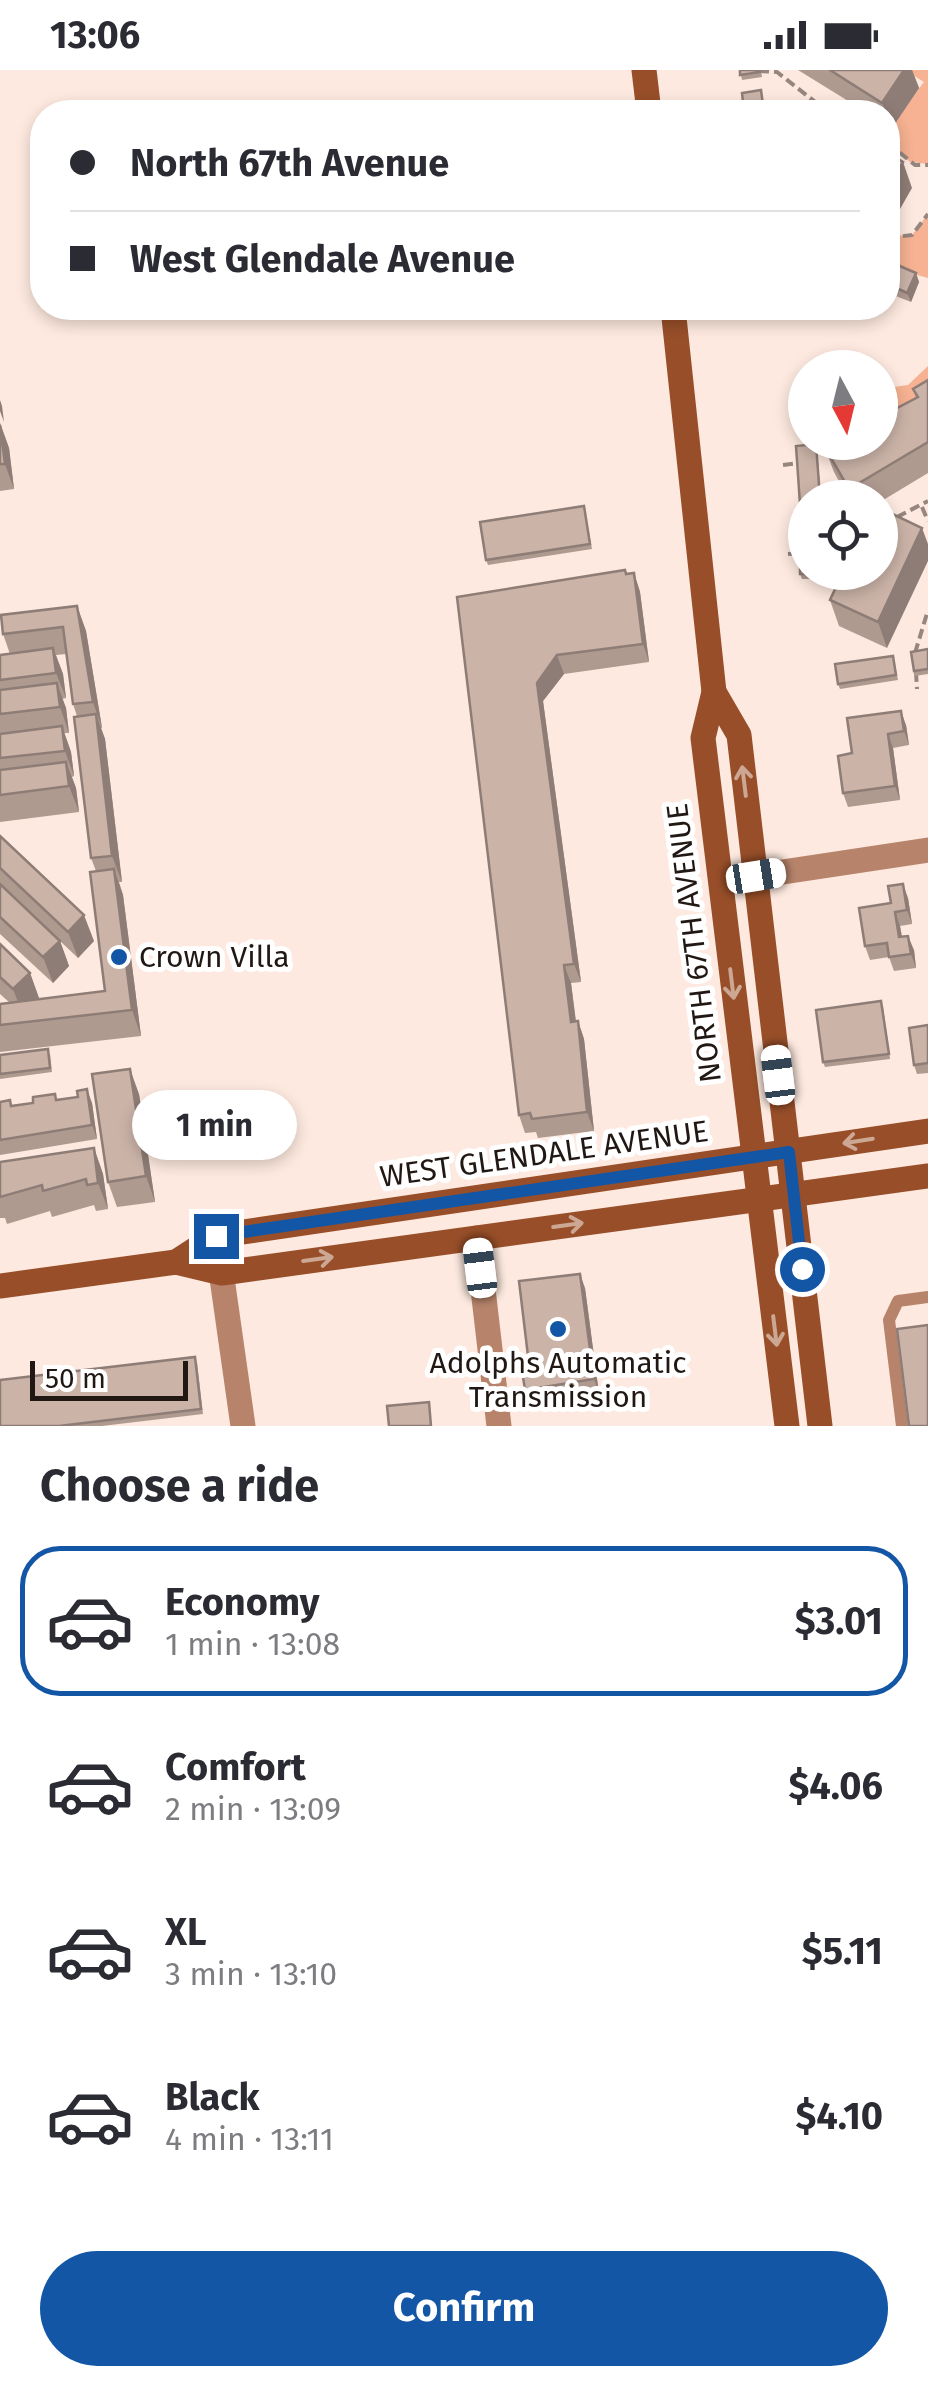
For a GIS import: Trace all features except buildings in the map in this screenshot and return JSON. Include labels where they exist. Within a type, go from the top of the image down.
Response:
[{"type":"main road","points":[[644,70],[648,100]]},
{"type":"main road","name":"NORTH 67TH AVENUE","points":[[674,320],[714,692],[703,738],[787,1426]]},
{"type":"main road","name":"NORTH 67TH AVENUE","points":[[714,692],[739,735],[820,1426]]},
{"type":"main road","name":"WEST GLENDALE AVENUE","points":[[176,1262],[216,1236],[928,1131]]},
{"type":"main road","name":"WEST GLENDALE AVENUE","points":[[0,1286],[176,1262],[222,1272],[928,1176]]},
{"type":"street","points":[[756,876],[928,850]]},
{"type":"street","points":[[216,1236],[243,1426]]},
{"type":"street","points":[[476,1238],[499,1426]]},
{"type":"lane","points":[[902,1426],[889,1320],[898,1300],[928,1297]]},
{"type":"path","points":[[744,70],[777,72],[813,100]]},
{"type":"path","points":[[900,153],[914,165],[928,165]]},
{"type":"path","points":[[900,236],[912,235],[928,214]]},
{"type":"path","points":[[783,464],[803,462]]},
{"type":"path","points":[[898,517],[928,501]]},
{"type":"path","points":[[922,505],[928,521]]},
{"type":"path","points":[[914,654],[928,610]]},
{"type":"path","points":[[916,672],[917,689]]},
{"type":"shaded area","points":[[905,70],[928,70],[928,164],[910,162],[900,153],[900,113],[924,82]]},
{"type":"shaded area","points":[[928,214],[928,278],[900,270],[900,236],[912,235]]},
{"type":"shaded area","points":[[928,366],[928,405],[898,424],[898,386],[908,385]]},
{"type":"place","name":"Crown Villa","points":[[119,957]]},
{"type":"place","name":"Adolphs Automatic Transmission","points":[[558,1329]]},
{"type":"route","points":[[216,1236],[789,1152],[802,1269]]}]
